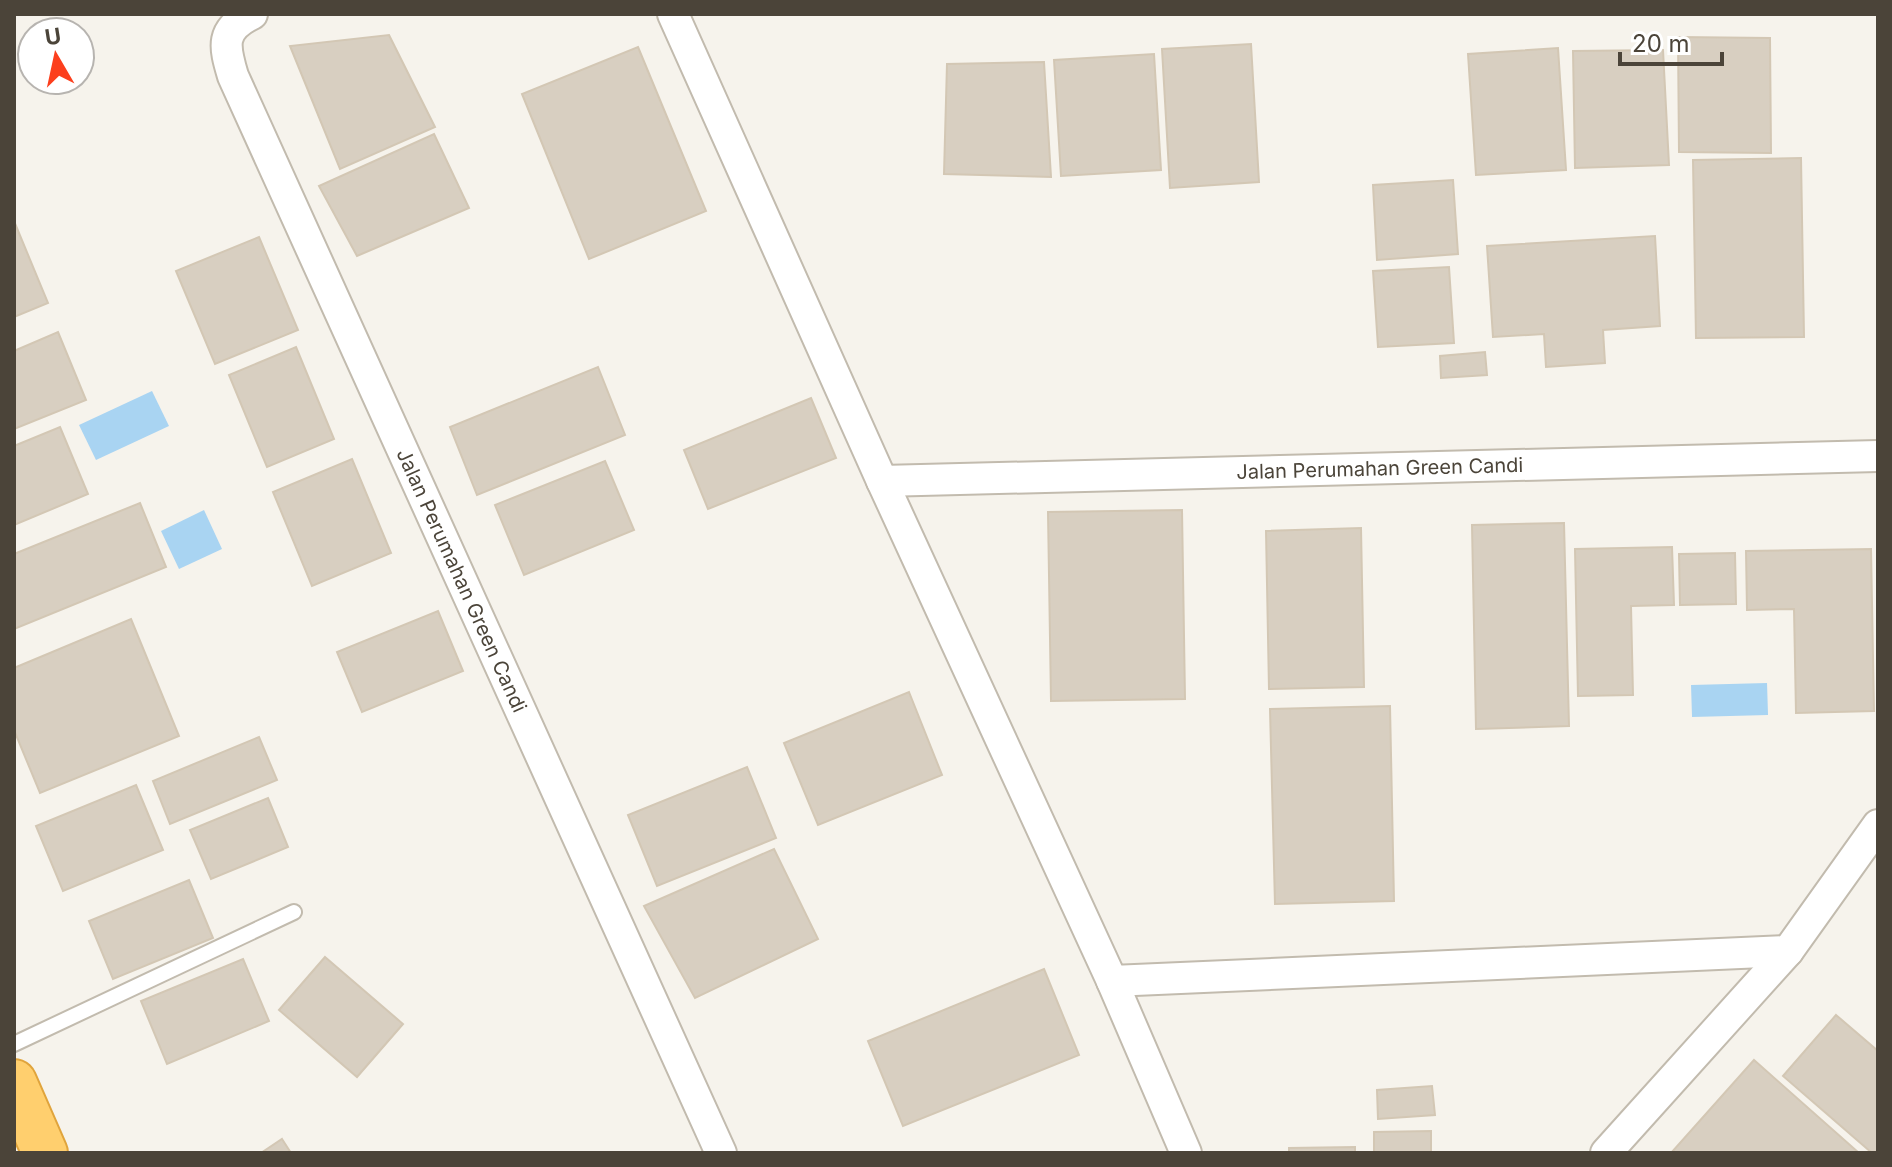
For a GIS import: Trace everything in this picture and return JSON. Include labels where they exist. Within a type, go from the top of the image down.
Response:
[{"type":"highway","points":[[14,1082],[45,1153]]},
{"type":"street","name":"Jalan Perumahan Green Candi","points":[[252,14],[229,30],[226,38],[233,76],[721,1153]]},
{"type":"street","points":[[673,14],[882,481],[1112,981],[1186,1153]]},
{"type":"street","name":"Jalan Perumahan Green Candi","points":[[882,481],[1878,456]]},
{"type":"street","points":[[1606,1153],[1788,951],[1878,825]]},
{"type":"street","points":[[1112,981],[1788,951]]},
{"type":"lane","points":[[14,1044],[294,912]]},
{"type":"water","points":[[152,391],[169,426],[96,460],[79,425]]},
{"type":"water","points":[[204,510],[222,549],[179,569],[161,531]]},
{"type":"water","points":[[1767,683],[1768,715],[1692,717],[1691,685]]},
{"type":"building","points":[[389,35],[435,127],[340,169],[290,46]]},
{"type":"building","points":[[1678,37],[1770,38],[1771,153],[1679,152]]},
{"type":"building","points":[[1251,44],[1259,182],[1170,188],[1162,49]]},
{"type":"building","points":[[638,47],[706,211],[589,259],[522,94]]},
{"type":"building","points":[[1558,48],[1566,170],[1476,175],[1468,54]]},
{"type":"building","points":[[1663,50],[1669,165],[1575,168],[1573,51]]},
{"type":"building","points":[[1154,54],[1161,170],[1061,176],[1054,60]]},
{"type":"building","points":[[1044,62],[1051,177],[944,174],[947,64]]},
{"type":"building","points":[[434,134],[469,208],[357,256],[319,186]]},
{"type":"building","points":[[1801,158],[1804,337],[1696,338],[1693,160]]},
{"type":"building","points":[[1453,180],[1458,254],[1377,260],[1373,185]]},
{"type":"building","points":[[14,221],[48,303],[14,317]]},
{"type":"building","points":[[1655,236],[1660,326],[1603,330],[1605,363],[1546,367],[1544,334],[1493,337],[1487,246]]},
{"type":"building","points":[[259,237],[298,330],[215,364],[176,271]]},
{"type":"building","points":[[1449,267],[1454,343],[1378,347],[1373,271]]},
{"type":"building","points":[[58,332],[86,400],[14,429],[14,351]]},
{"type":"building","points":[[296,347],[334,439],[267,467],[229,375]]},
{"type":"building","points":[[1485,352],[1487,375],[1441,378],[1440,356]]},
{"type":"building","points":[[598,367],[625,435],[477,495],[450,427]]},
{"type":"building","points":[[811,398],[836,458],[708,509],[684,450]]},
{"type":"building","points":[[60,427],[88,494],[14,525],[14,446]]},
{"type":"building","points":[[352,459],[391,553],[312,586],[273,492]]},
{"type":"building","points":[[605,461],[634,530],[524,575],[495,505]]},
{"type":"building","points":[[140,503],[166,567],[14,629],[14,554]]},
{"type":"building","points":[[1182,510],[1185,699],[1051,701],[1048,512]]},
{"type":"building","points":[[1564,523],[1569,726],[1476,729],[1472,525]]},
{"type":"building","points":[[1361,528],[1364,687],[1269,689],[1266,531]]},
{"type":"building","points":[[1672,547],[1674,605],[1631,606],[1633,695],[1578,696],[1575,549]]},
{"type":"building","points":[[1871,549],[1874,711],[1796,713],[1794,609],[1747,610],[1746,551]]},
{"type":"building","points":[[1735,553],[1736,604],[1680,605],[1679,554]]},
{"type":"building","points":[[438,611],[463,671],[362,712],[337,652]]},
{"type":"building","points":[[131,619],[179,736],[40,793],[14,730],[14,668]]},
{"type":"building","points":[[909,692],[942,775],[818,825],[784,743]]},
{"type":"building","points":[[1390,706],[1394,901],[1275,904],[1270,709]]},
{"type":"building","points":[[259,737],[277,780],[170,824],[153,781]]},
{"type":"building","points":[[747,767],[776,838],[657,886],[628,815]]},
{"type":"building","points":[[136,785],[163,850],[63,891],[36,826]]},
{"type":"building","points":[[268,798],[288,847],[211,879],[190,830]]},
{"type":"building","points":[[774,849],[818,939],[695,998],[644,906]]},
{"type":"building","points":[[189,880],[213,938],[113,979],[89,921]]},
{"type":"building","points":[[325,957],[403,1024],[357,1077],[279,1010]]},
{"type":"building","points":[[243,959],[269,1021],[167,1064],[141,1001]]},
{"type":"building","points":[[1044,969],[1079,1055],[903,1126],[868,1041]]},
{"type":"building","points":[[1836,1015],[1878,1051],[1878,1153],[1872,1153],[1783,1076]]},
{"type":"building","points":[[1754,1060],[1859,1153],[1671,1153]]},
{"type":"building","points":[[1432,1086],[1435,1115],[1378,1119],[1377,1090]]},
{"type":"building","points":[[1431,1131],[1431,1153],[1374,1153],[1374,1132]]},
{"type":"building","points":[[282,1139],[291,1153],[261,1153]]},
{"type":"building","points":[[1355,1147],[1355,1153],[1289,1153],[1289,1148]]},
{"type":"building","points":[[1516,1152],[1516,1153],[1444,1153]]}]
